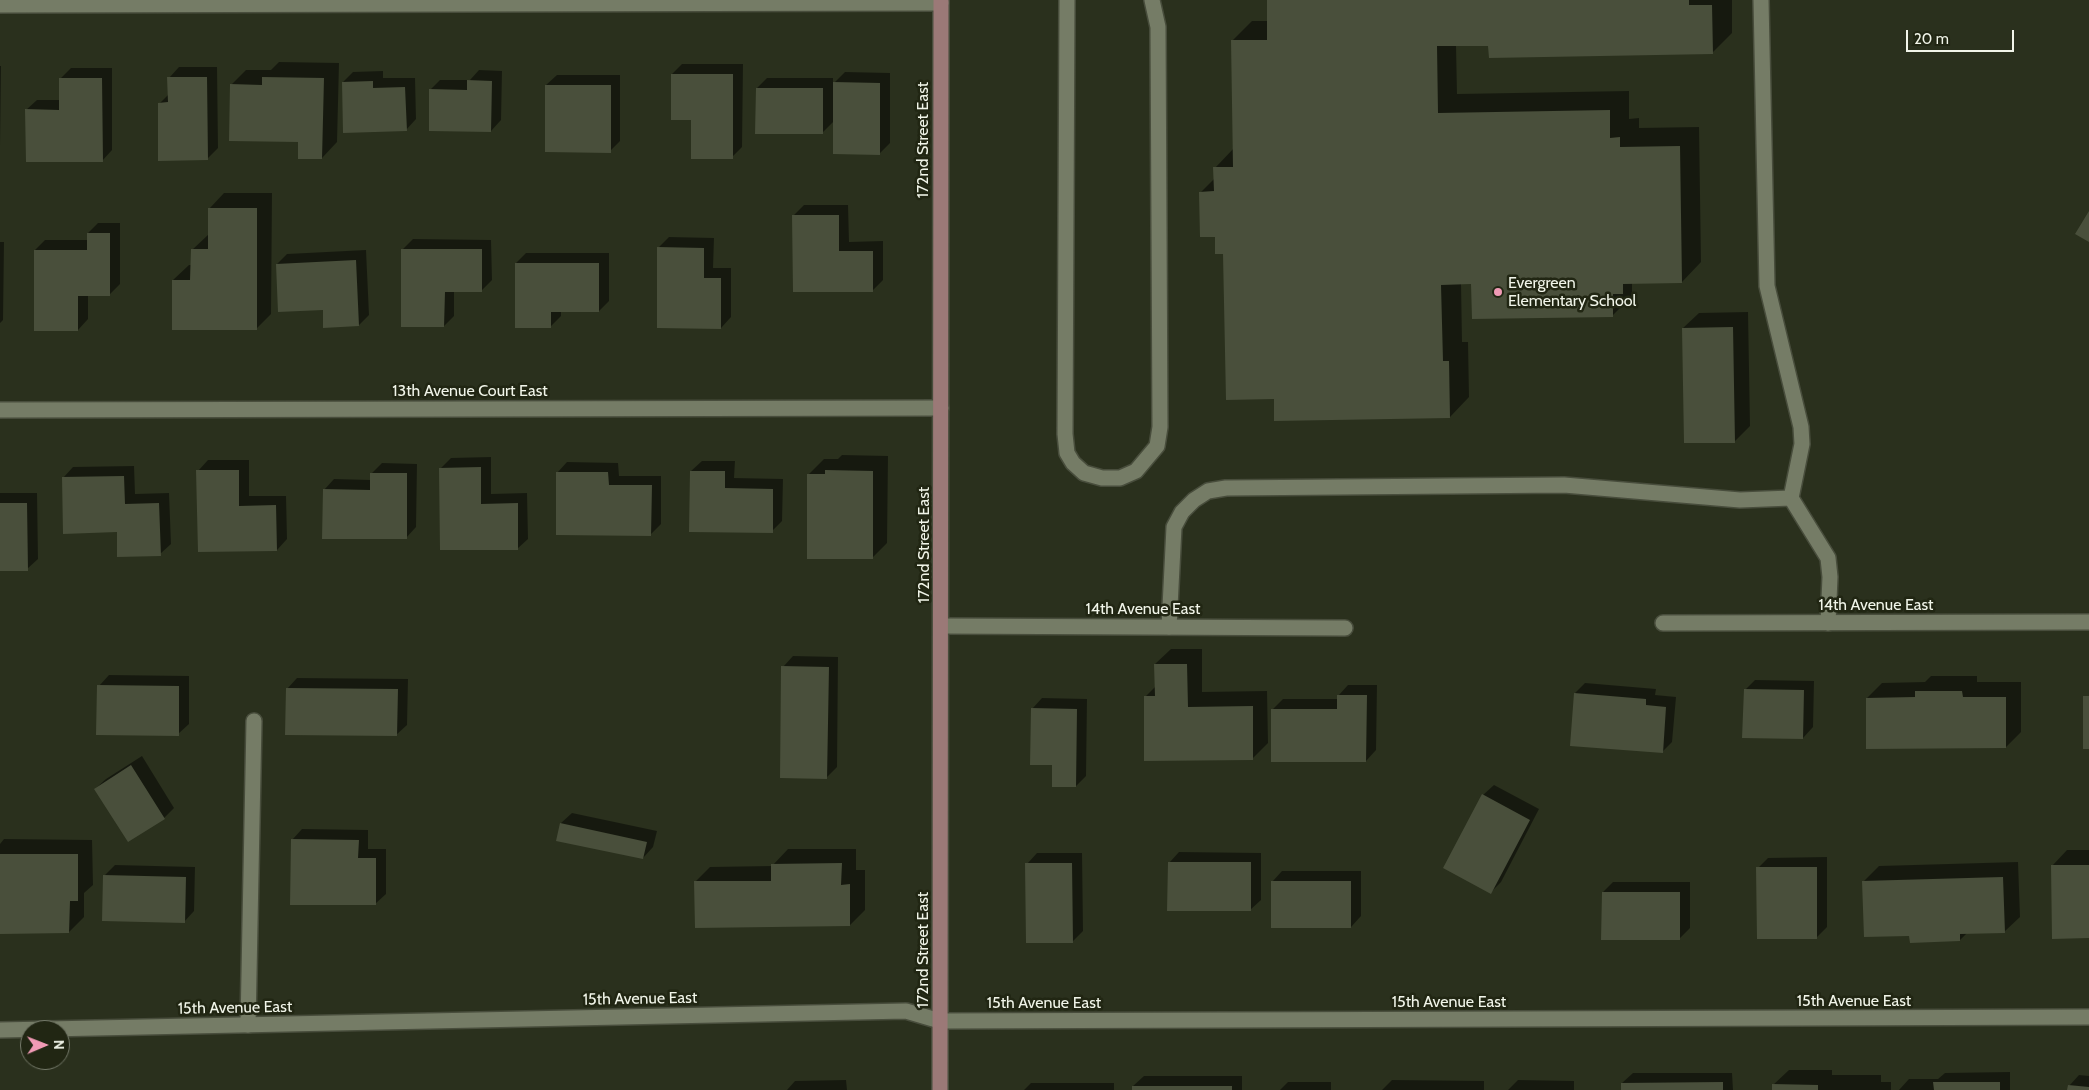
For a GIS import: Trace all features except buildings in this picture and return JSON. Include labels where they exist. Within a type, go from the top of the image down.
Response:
[{"type":"street","points":[[1067,0],[1065,434],[1067,452],[1073,463],[1084,473],[1102,478],[1120,478],[1136,471],[1157,446],[1160,427],[1158,27],[1152,0]]},
{"type":"street","points":[[1761,0],[1767,286],[1801,427],[1802,444],[1791,498],[1828,558],[1830,578],[1828,623]]},
{"type":"street","points":[[0,5],[941,2]]},
{"type":"street","name":"172nd Street East","points":[[940,1090],[941,2]]},
{"type":"street","name":"13th Avenue Court East","points":[[0,410],[940,408]]},
{"type":"street","points":[[1169,627],[1174,526],[1182,512],[1194,500],[1208,491],[1226,488],[1564,485],[1740,500],[1791,498]]},
{"type":"street","name":"14th Avenue East","points":[[1663,623],[2089,622]]},
{"type":"street","name":"14th Avenue East","points":[[941,626],[1345,628]]},
{"type":"street","points":[[248,1025],[254,721]]},
{"type":"street","name":"15th Avenue East","points":[[0,1030],[906,1011],[940,1021],[2089,1017]]},
{"type":"place","name":"Evergreen Elementary School","points":[[1498,292]]}]
